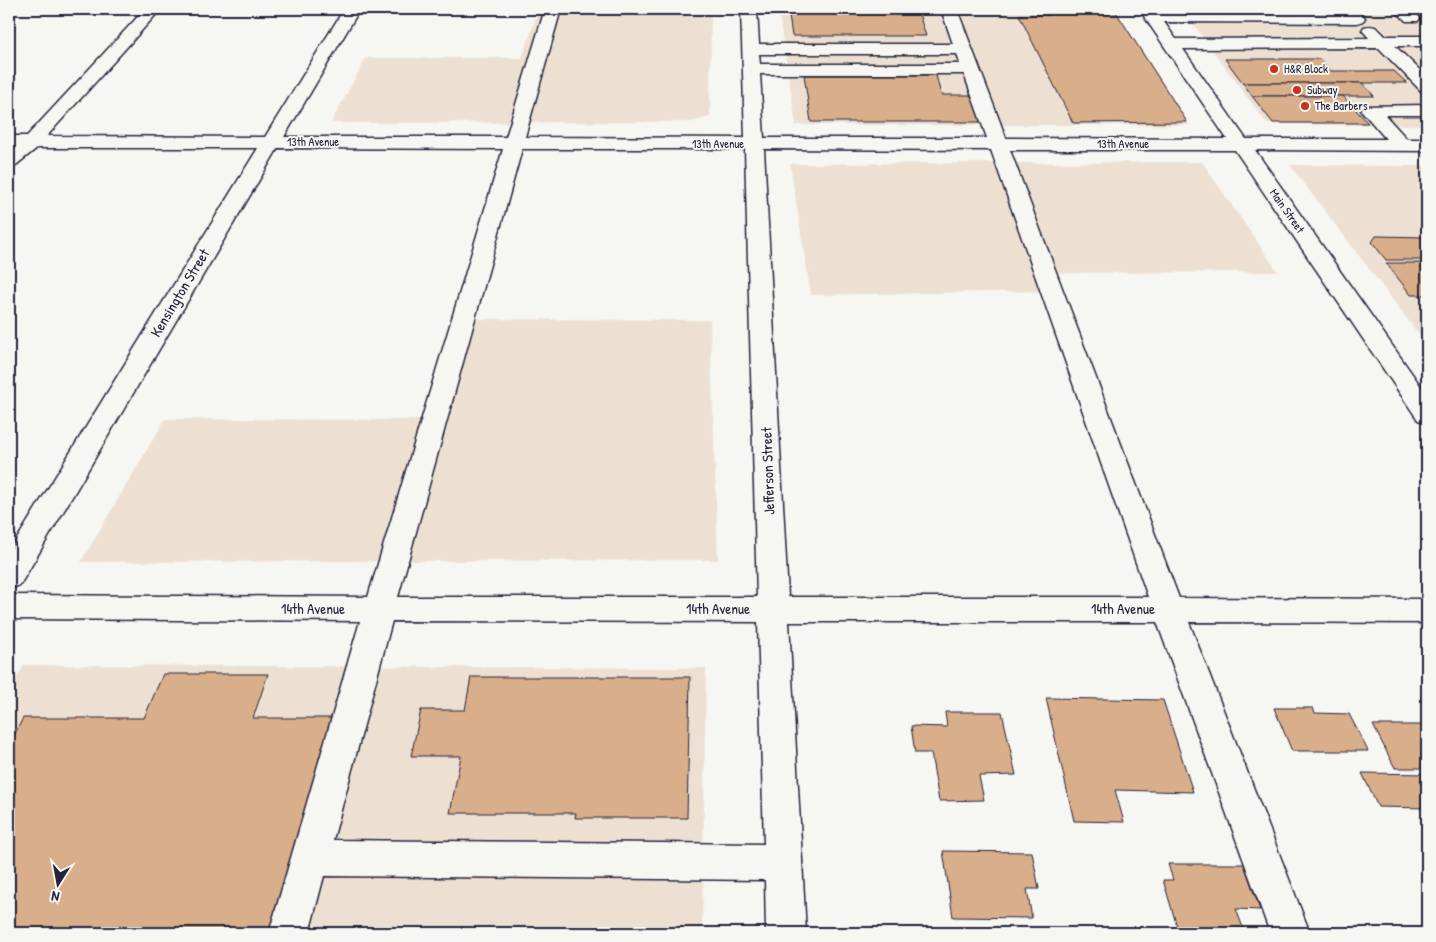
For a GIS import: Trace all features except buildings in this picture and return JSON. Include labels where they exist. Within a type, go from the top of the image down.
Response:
[{"type":"street","points":[[9,161],[32,142],[153,9]]},
{"type":"street","name":"Kensington Street","points":[[9,577],[352,9]]},
{"type":"street","points":[[289,933],[379,610],[553,9]]},
{"type":"street","name":"Jefferson Street","points":[[749,9],[786,933]]},
{"type":"street","points":[[948,9],[1000,145],[1168,609],[1290,933]]},
{"type":"street","points":[[1150,13],[1353,13],[1427,87]]},
{"type":"street","name":"Main Street","points":[[1150,13],[1240,144],[1415,380],[1427,414]]},
{"type":"street","points":[[1172,44],[1427,41]]},
{"type":"street","points":[[751,59],[967,59]]},
{"type":"street","points":[[1402,145],[1370,110],[1427,110]]},
{"type":"street","name":"13th Avenue","points":[[9,142],[1427,145]]},
{"type":"street","name":"14th Avenue","points":[[9,607],[379,610],[1168,609],[1427,611]]},
{"type":"street","points":[[311,858],[783,862]]},
{"type":"shaded area","points":[[539,9],[711,9],[710,117],[691,122],[331,123],[366,58],[522,58]]},
{"type":"shaded area","points":[[778,9],[1115,9],[1190,125],[796,125]]},
{"type":"shaded area","points":[[1182,9],[1427,9],[1427,125],[1267,124]]},
{"type":"shaded area","points":[[1202,162],[1278,272],[1042,273],[1048,291],[811,295],[790,164]]},
{"type":"shaded area","points":[[1290,165],[1427,166],[1427,345]]},
{"type":"shaded area","points":[[450,319],[710,320],[718,560],[81,562],[165,419],[427,420]]},
{"type":"shaded area","points":[[24,665],[706,668],[702,933],[9,933],[9,692]]},
{"type":"place","name":"H&R Block","points":[[1274,69]]},
{"type":"place","name":"Subway","points":[[1297,90]]},
{"type":"place","name":"The Barbers","points":[[1305,106]]}]
